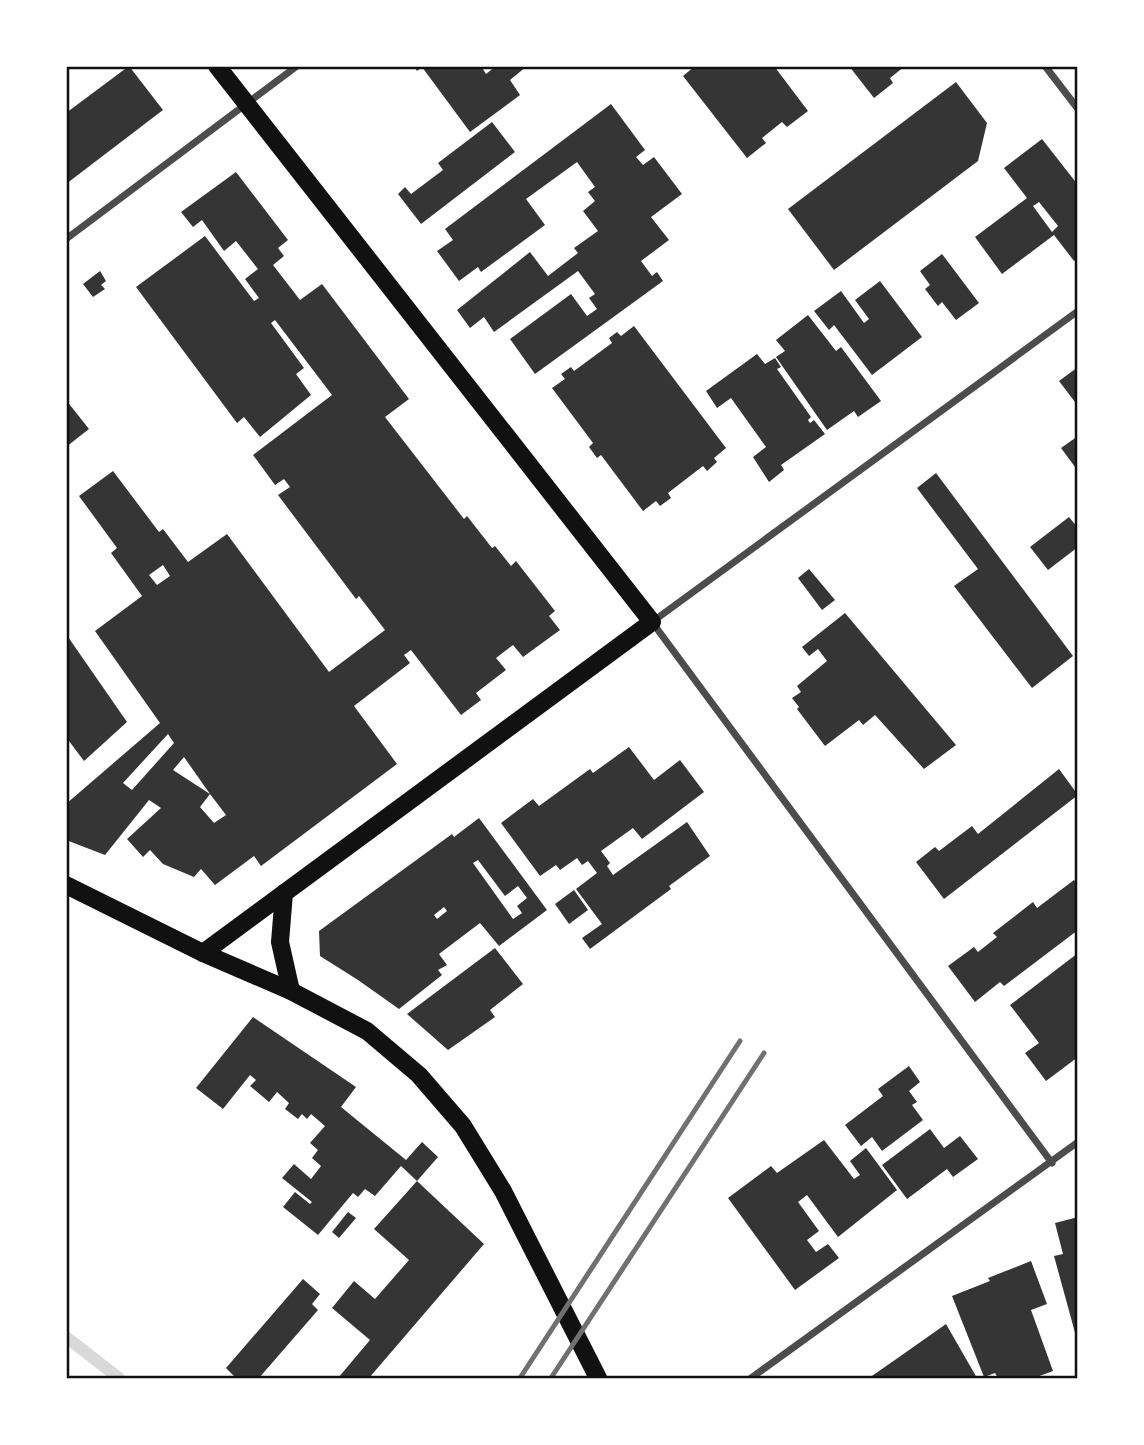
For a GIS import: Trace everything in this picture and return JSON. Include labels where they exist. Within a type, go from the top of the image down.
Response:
[{"type":"main road","points":[[203,953],[652,622],[217,66]]},
{"type":"main road","points":[[66,885],[203,953],[291,990],[367,1031],[419,1075],[463,1126],[503,1191],[598,1378]]},
{"type":"main road","points":[[284,893],[280,942],[291,990]]},
{"type":"street","points":[[66,239],[297,66]]},
{"type":"street","points":[[1045,66],[1077,109]]},
{"type":"street","points":[[1052,1163],[652,622],[1077,312]]},
{"type":"street","points":[[751,1378],[1052,1163],[1077,1142]]},
{"type":"building","points":[[129,66],[163,110],[66,184],[66,113]]},
{"type":"building","points":[[414,66],[481,66],[486,74],[496,66],[527,66],[510,80],[520,95],[470,132],[422,67],[417,71]]},
{"type":"building","points":[[695,66],[774,66],[808,111],[787,127],[782,122],[762,138],[766,143],[747,158],[683,76]]},
{"type":"building","points":[[849,66],[905,66],[890,78],[893,83],[874,98]]},
{"type":"building","points":[[956,82],[987,123],[978,161],[834,270],[788,209]]},
{"type":"building","points":[[611,104],[645,150],[636,157],[643,165],[654,157],[682,194],[651,217],[669,240],[641,261],[652,276],[657,272],[663,281],[535,374],[510,339],[571,294],[587,316],[597,309],[589,298],[595,294],[578,271],[494,332],[484,317],[470,328],[457,310],[530,252],[548,276],[578,253],[574,248],[598,231],[583,211],[595,201],[588,192],[595,187],[577,162],[526,199],[545,225],[481,272],[478,267],[459,281],[437,251],[453,240],[445,229]]},
{"type":"building","points":[[492,122],[515,152],[421,224],[398,194],[405,187],[411,194],[443,170],[438,163]]},
{"type":"building","points":[[1042,139],[1078,185],[1078,258],[1074,261],[1054,235],[1002,274],[975,237],[1027,198],[1004,168]],"holes":[[[1039,202],[1058,226],[1052,232],[1033,206]]]},
{"type":"building","points":[[236,172],[288,240],[278,248],[284,256],[273,265],[300,300],[322,284],[409,399],[385,417],[464,519],[467,516],[492,548],[495,546],[511,566],[516,561],[555,611],[549,616],[560,630],[523,657],[513,645],[496,658],[506,670],[476,693],[481,700],[461,715],[411,650],[404,655],[410,663],[354,706],[397,764],[261,866],[254,856],[215,885],[201,869],[194,877],[163,864],[150,850],[143,857],[127,839],[161,808],[149,800],[105,855],[66,840],[66,804],[160,723],[95,631],[142,596],[111,553],[117,548],[79,496],[113,471],[159,532],[163,529],[188,562],[227,534],[329,672],[385,630],[359,596],[356,599],[278,495],[290,487],[284,479],[275,485],[253,455],[332,395],[275,320],[271,323],[304,368],[296,374],[311,395],[260,437],[244,417],[237,423],[136,287],[205,236],[254,301],[259,298],[245,279],[258,269],[236,241],[224,251],[202,220],[193,227],[181,212]],"holes":[[[163,565],[170,576],[157,585],[149,575]],[[168,734],[174,743],[132,790],[123,783]],[[184,757],[210,794],[173,770]],[[210,794],[226,815],[214,823],[200,807]]]},
{"type":"building","points":[[942,254],[979,303],[956,320],[942,302],[938,306],[925,289],[930,285],[920,271]]},
{"type":"building","points":[[100,271],[106,281],[101,285],[105,289],[93,297],[83,284]]},
{"type":"building","points":[[880,281],[922,337],[872,375],[834,325],[829,330],[814,311],[841,291],[864,323],[869,319],[855,300]]},
{"type":"building","points":[[808,315],[836,351],[841,347],[881,401],[858,417],[854,411],[827,430],[776,357],[785,351],[776,340]]},
{"type":"building","points":[[634,326],[726,448],[714,458],[717,462],[707,471],[703,466],[668,493],[671,498],[660,506],[656,501],[643,511],[601,455],[597,458],[589,447],[593,443],[552,388],[565,379],[561,374],[571,367],[574,371],[612,343],[609,338],[617,332],[621,336]]},
{"type":"building","points":[[757,354],[765,364],[775,358],[781,367],[777,369],[811,417],[808,420],[810,423],[814,420],[825,434],[781,465],[784,470],[769,482],[753,457],[766,447],[731,398],[717,408],[706,391]]},
{"type":"building","points":[[1078,367],[1078,406],[1059,381]]},
{"type":"building","points":[[66,400],[89,429],[66,447]]},
{"type":"building","points":[[1078,436],[1078,471],[1061,448]]},
{"type":"building","points":[[936,473],[1073,656],[1032,688],[954,586],[978,569],[917,488]]},
{"type":"building","points":[[1069,517],[1078,528],[1078,547],[1048,570],[1030,547]]},
{"type":"building","points":[[809,569],[835,600],[822,610],[798,578]]},
{"type":"building","points":[[845,613],[956,745],[924,769],[875,715],[863,725],[859,720],[825,746],[797,709],[799,707],[792,698],[801,692],[797,686],[827,661],[818,649],[809,656],[802,647]]},
{"type":"building","points":[[66,634],[127,722],[84,761],[66,737]]},
{"type":"building","points":[[629,747],[654,780],[680,760],[704,792],[642,839],[633,828],[601,851],[610,863],[607,866],[613,875],[687,822],[710,856],[669,886],[671,889],[590,949],[582,938],[602,924],[576,889],[597,873],[588,861],[582,865],[577,858],[560,870],[556,865],[540,876],[501,823],[533,799],[539,806],[590,769],[593,773]]},
{"type":"building","points":[[1059,769],[1078,795],[944,899],[916,862],[935,847],[939,851],[972,826],[978,834]]},
{"type":"building","points":[[479,818],[547,910],[499,946],[480,923],[439,954],[447,965],[438,970],[442,975],[399,1009],[320,956],[319,931],[452,834],[454,837]],"holes":[[[478,860],[505,896],[518,886],[527,898],[517,906],[522,913],[513,919],[473,863]],[[444,907],[447,911],[437,919],[434,915]]]},
{"type":"building","points":[[1074,880],[1078,885],[1078,930],[1004,986],[1000,982],[975,1002],[948,966],[974,947],[978,952],[997,937],[993,933],[1033,902],[1037,908]]},
{"type":"building","points":[[574,890],[588,910],[569,924],[555,904]]},
{"type":"building","points":[[495,948],[523,984],[490,1010],[495,1017],[448,1050],[407,1014]]},
{"type":"building","points":[[1078,953],[1078,1057],[1046,1081],[1025,1053],[1039,1043],[1010,1005]]},
{"type":"building","points":[[253,1017],[356,1087],[341,1107],[406,1160],[422,1142],[438,1157],[417,1181],[401,1166],[375,1196],[365,1189],[358,1197],[353,1193],[318,1235],[283,1207],[295,1192],[310,1204],[312,1202],[282,1178],[294,1164],[311,1179],[321,1166],[312,1158],[318,1150],[310,1143],[325,1126],[311,1114],[307,1119],[302,1114],[298,1119],[285,1109],[289,1103],[277,1092],[269,1102],[250,1086],[256,1080],[250,1075],[223,1109],[196,1088]]},
{"type":"building","points":[[909,1066],[920,1082],[909,1091],[917,1102],[912,1105],[923,1120],[882,1151],[872,1137],[861,1146],[845,1125],[883,1096],[878,1089]]},
{"type":"building","points":[[930,1129],[944,1148],[960,1136],[978,1159],[953,1177],[947,1169],[907,1199],[882,1165]]},
{"type":"building","points":[[824,1140],[854,1179],[860,1175],[850,1161],[866,1148],[897,1190],[838,1237],[807,1195],[798,1202],[819,1231],[807,1240],[816,1252],[828,1244],[839,1258],[795,1290],[728,1198],[771,1166],[777,1173]]},
{"type":"building","points":[[417,1181],[484,1244],[369,1378],[338,1378],[370,1340],[332,1308],[354,1281],[375,1299],[409,1260],[374,1229]]},
{"type":"building","points":[[348,1212],[356,1218],[339,1238],[332,1232]]},
{"type":"building","points":[[1078,1217],[1077,1340],[1054,1256],[1063,1254],[1055,1223]]},
{"type":"building","points":[[1031,1261],[1047,1304],[1031,1310],[1053,1371],[1034,1378],[998,1378],[995,1373],[984,1377],[952,1296]]},
{"type":"building","points":[[303,1279],[320,1294],[312,1304],[318,1310],[259,1378],[236,1378],[226,1368]]},
{"type":"building","points":[[946,1324],[977,1378],[869,1378],[902,1355]]},
{"type":"waterway","points":[[66,1337],[119,1378]]},
{"type":"railway","points":[[520,1378],[740,1041]]},
{"type":"railway","points":[[551,1378],[764,1053]]}]
